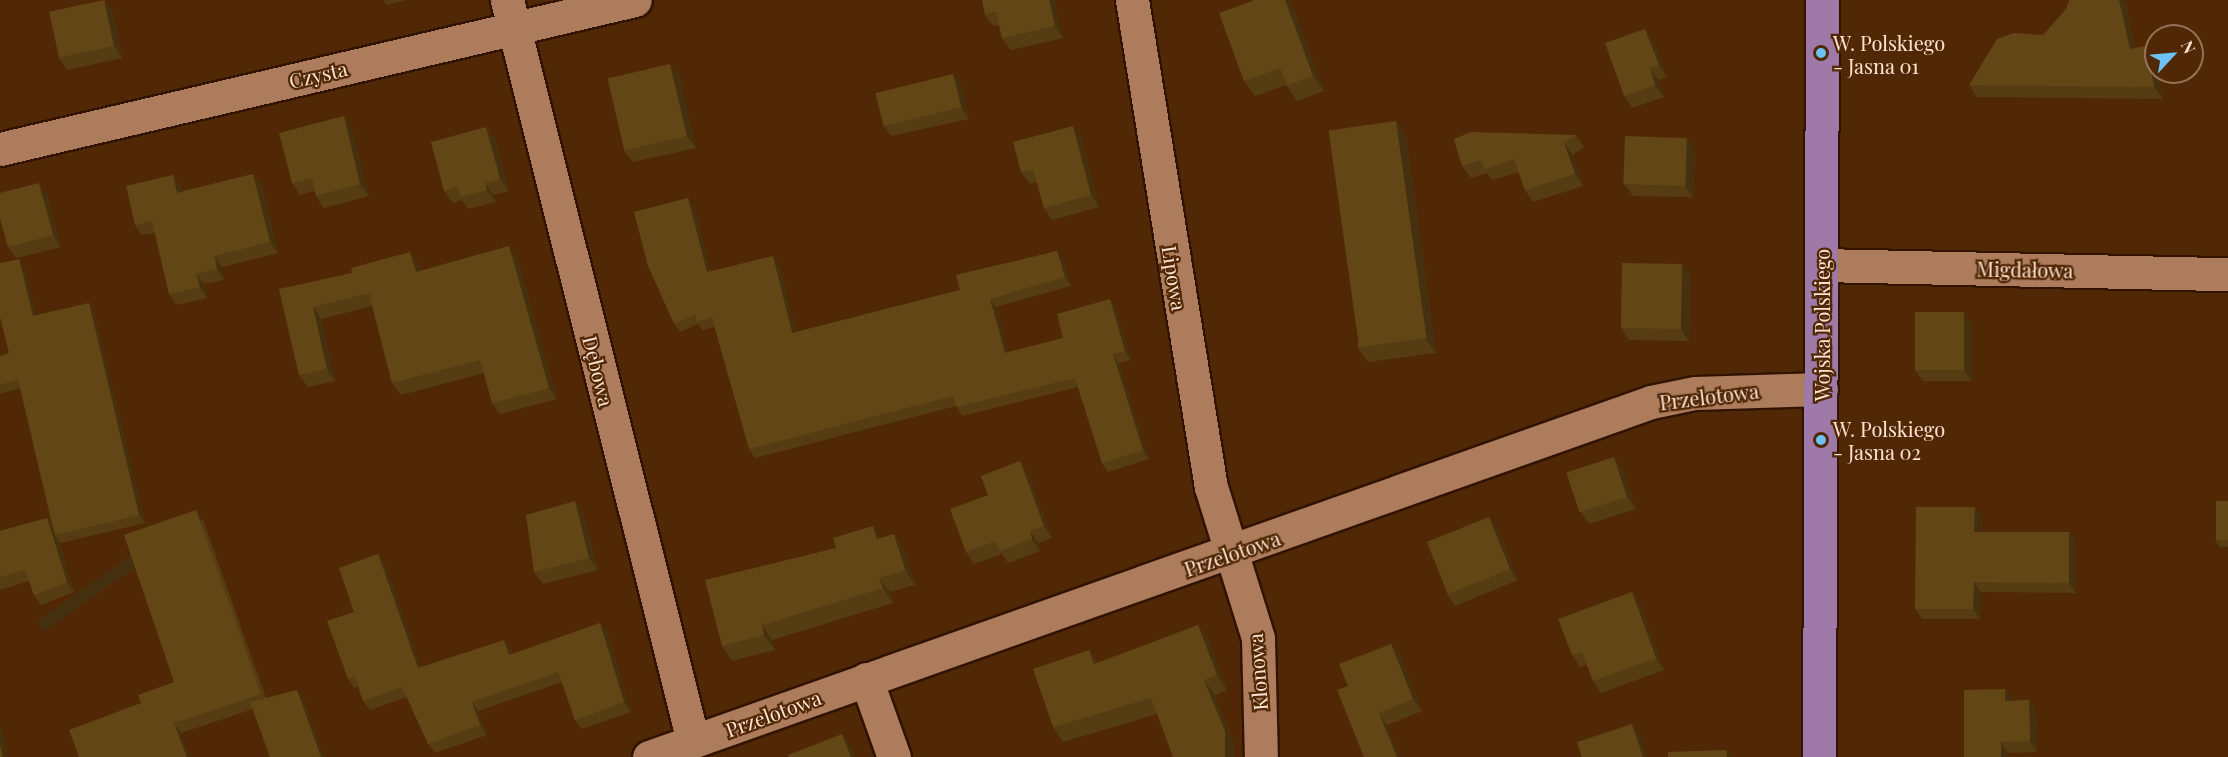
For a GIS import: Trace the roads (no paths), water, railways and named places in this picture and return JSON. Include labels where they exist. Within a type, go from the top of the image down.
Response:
[{"type":"main road","name":"Wojska Polskiego","points":[[1819,757],[1822,0]]},
{"type":"street","name":"Czysta","points":[[0,149],[511,14],[635,0]]},
{"type":"street","name":"Lipowa","points":[[1132,0],[1203,440],[1232,554]]},
{"type":"street","name":"Dębowa","points":[[511,14],[693,741]]},
{"type":"street","name":"Migdałowa","points":[[1821,265],[2228,274]]},
{"type":"street","name":"Przelotowa","points":[[649,757],[866,679],[1232,554],[1651,402],[1719,392],[1821,388]]},
{"type":"street","name":"Klonowa","points":[[1232,554],[1258,638],[1261,757]]},
{"type":"street","points":[[866,679],[894,757]]},
{"type":"place","name":"W. Polskiego - Jasna 01","points":[[1821,53]]},
{"type":"place","name":"W. Polskiego - Jasna 02","points":[[1821,440]]}]
